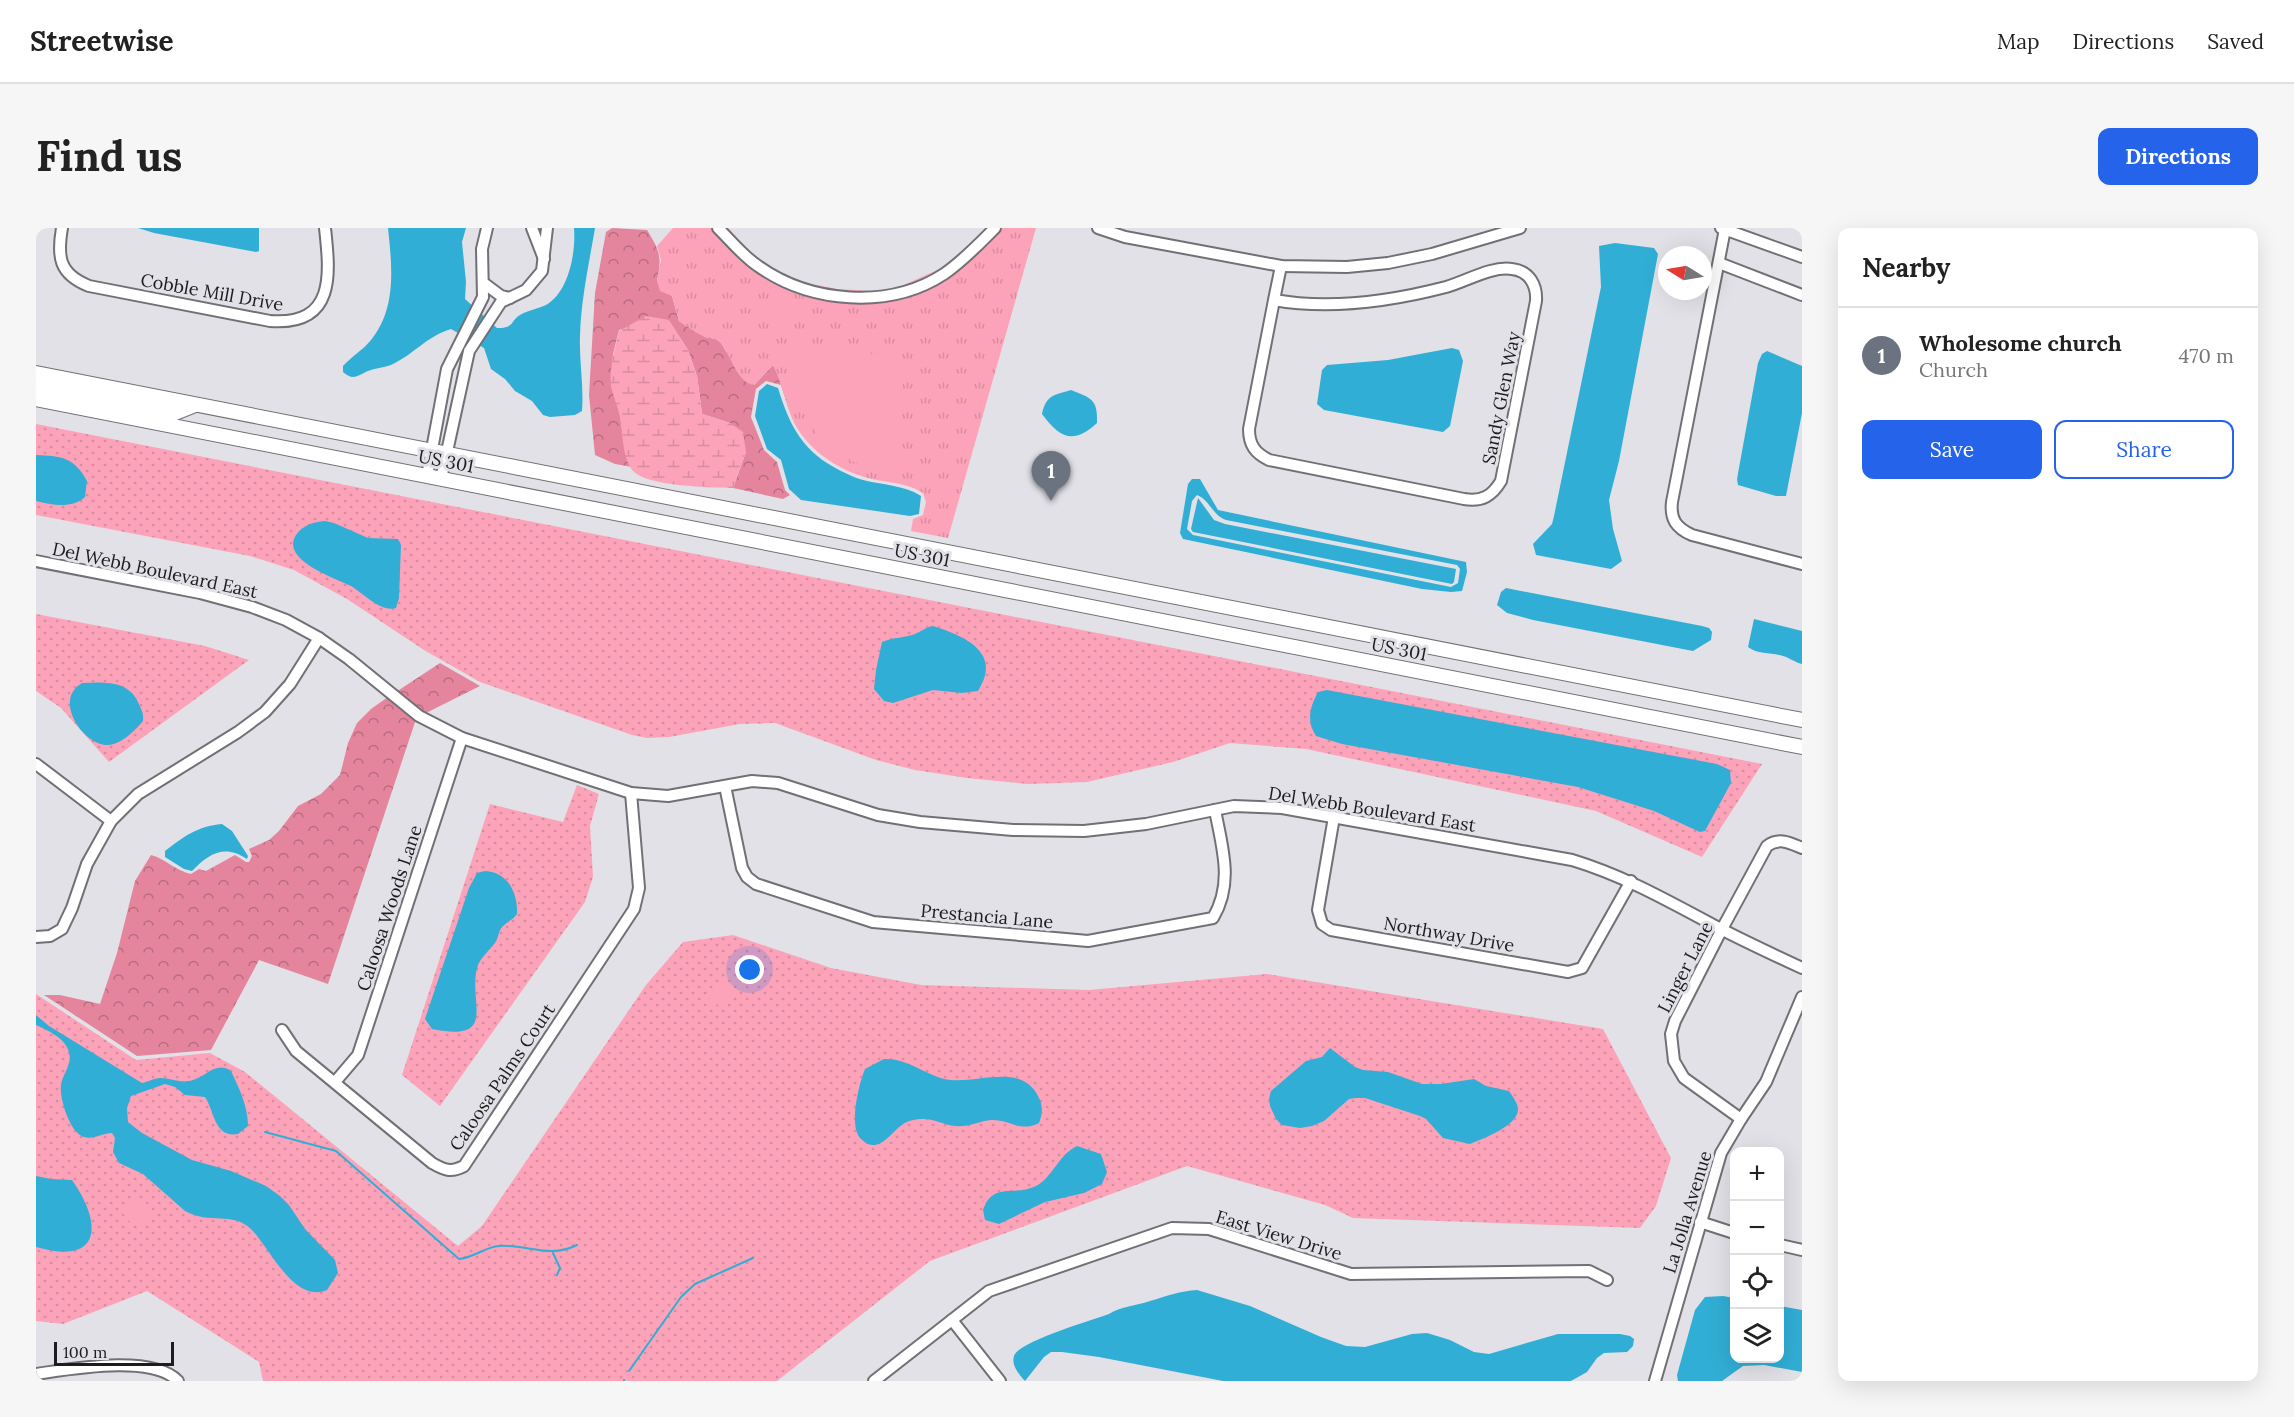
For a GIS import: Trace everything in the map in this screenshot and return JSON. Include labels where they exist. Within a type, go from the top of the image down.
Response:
[{"type":"main road","name":"US 301","points":[[36,374],[1802,720]]},
{"type":"main road","points":[[36,387],[175,413],[195,405]]},
{"type":"main road","name":"US 301","points":[[36,399],[1802,747]]},
{"type":"main road","points":[[1617,710],[1622,685]]},
{"type":"street","name":"Cobble Mill Drive","points":[[62,228],[60,260],[76,281],[89,286],[288,323],[302,318],[325,295],[329,270],[325,228]]},
{"type":"street","points":[[427,476],[447,369],[483,297],[485,284],[482,249],[487,228]]},
{"type":"street","points":[[532,228],[544,260]]},
{"type":"street","points":[[441,479],[469,351],[501,302],[526,290],[542,271],[547,228]]},
{"type":"street","points":[[718,228],[742,254],[758,267],[799,288],[827,295],[858,298],[886,295],[916,287],[941,276],[961,262],[995,228]]},
{"type":"street","points":[[1098,228],[1125,237],[1281,266],[1347,267],[1388,263],[1432,254],[1520,228]]},
{"type":"street","points":[[1802,257],[1723,229],[1719,263],[1672,502],[1672,516],[1678,527],[1692,535],[1802,564]]},
{"type":"street","points":[[1719,263],[1802,295]]},
{"type":"street","name":"Sandy Glen Way","points":[[1274,300],[1310,304],[1357,302],[1395,297],[1447,287],[1500,269],[1522,271],[1532,279],[1537,291],[1536,301],[1501,481],[1495,491],[1475,501],[1269,460],[1259,455],[1249,439],[1249,429],[1274,300],[1281,266]]},
{"type":"street","points":[[485,284],[501,296],[510,298]]},
{"type":"street","name":"Del Webb Boulevard East","points":[[36,561],[200,593],[252,607],[286,620],[349,658],[419,716],[462,738],[631,793],[668,796],[752,781],[778,783],[878,815],[920,822],[1013,830],[1084,831],[1146,824],[1215,810],[1250,806],[1282,808],[1572,860],[1631,881],[1802,968]]},
{"type":"street","points":[[36,937],[50,936],[62,929],[87,864],[111,821],[138,794],[238,732],[265,712],[290,684],[319,638]]},
{"type":"street","name":"Caloosa Woods Lane","points":[[335,1082],[358,1054],[462,738]]},
{"type":"street","points":[[36,764],[111,821]]},
{"type":"street","name":"Prestancia Lane","points":[[725,786],[742,867],[747,877],[756,884],[873,922],[1088,941],[1213,918],[1220,906],[1226,869],[1215,810]]},
{"type":"street","name":"Caloosa Palms Court","points":[[282,1030],[296,1051],[401,1140],[446,1171],[464,1166],[634,909],[639,888],[631,793]]},
{"type":"street","name":"Northway Drive","points":[[1334,818],[1318,910],[1322,924],[1331,930],[1568,972],[1582,968],[1631,881]]},
{"type":"street","name":"Linger Lane","points":[[1741,1119],[1684,1078],[1674,1061],[1671,1034],[1722,929],[1767,846],[1781,840],[1802,848]]},
{"type":"street","name":"La Jolla Avenue","points":[[1655,1381],[1721,1153],[1766,1082],[1802,997]]},
{"type":"street","points":[[1700,1222],[1730,1232]]},
{"type":"street","name":"East View Drive","points":[[874,1381],[988,1291],[1172,1228],[1209,1229],[1351,1274],[1589,1272],[1607,1280]]},
{"type":"street","points":[[1784,1246],[1802,1250]]},
{"type":"street","points":[[952,1320],[1000,1381]]},
{"type":"street","points":[[36,1374],[143,1366],[159,1369],[178,1381]]},
{"type":"green space","points":[[612,228],[647,230],[659,254],[657,281],[672,296],[679,321],[705,337],[716,339],[721,343],[741,376],[754,385],[773,365],[780,378],[790,413],[781,385],[766,381],[756,389],[751,417],[764,450],[777,462],[785,490],[790,495],[783,499],[733,488],[746,452],[730,423],[702,414],[697,376],[688,350],[668,320],[619,330],[613,354],[611,385],[620,415],[626,456],[632,467],[615,464],[595,455],[589,395],[595,293],[606,232]]},
{"type":"green space","points":[[673,228],[728,228],[753,254],[786,279],[837,289],[888,292],[953,263],[994,228],[1036,228],[948,538],[911,531],[913,519],[923,515],[926,502],[923,493],[908,486],[850,472],[828,460],[809,444],[795,424],[773,365],[754,385],[748,383],[738,373],[720,342],[705,337],[679,321],[672,296],[660,291],[657,281],[661,260],[657,246]]},
{"type":"green space","points":[[773,301],[790,307],[783,324],[766,318]]},
{"type":"green space","points":[[646,316],[669,320],[688,350],[697,376],[702,414],[730,423],[743,432],[746,452],[733,488],[665,483],[641,476],[629,466],[619,413],[611,386],[612,365],[619,331]]},
{"type":"green space","points":[[792,345],[891,356],[905,362],[894,473],[861,465],[847,458],[834,450],[812,427],[803,413],[795,391]]},
{"type":"green space","points":[[36,424],[1762,764],[1702,857],[1596,811],[1306,749],[1230,743],[1173,762],[1087,782],[1028,784],[915,770],[876,760],[775,723],[740,724],[669,737],[647,738],[632,735],[480,682],[424,650],[347,599],[294,570],[250,556],[36,515]]},
{"type":"green space","points":[[36,614],[205,646],[249,660],[109,762],[61,708],[36,691]]},
{"type":"green space","points":[[440,663],[480,686],[424,714],[396,692]]},
{"type":"green space","points":[[388,697],[416,719],[328,984],[259,960],[211,1050],[137,1056],[44,995],[60,995],[100,1004],[117,953],[135,881],[151,855],[191,874],[199,869],[206,871],[235,855],[249,862],[252,856],[249,849],[269,840],[298,806],[321,794],[340,775],[348,743],[357,723]]},
{"type":"green space","points":[[577,785],[599,794],[590,826],[593,877],[585,902],[440,1106],[402,1075],[490,804],[563,822]]},
{"type":"green space","points":[[733,935],[831,968],[921,985],[1089,990],[1267,974],[1603,1029],[1671,1158],[1656,1206],[1640,1228],[1353,1218],[1325,1205],[1187,1166],[930,1261],[777,1381],[263,1381],[259,1362],[147,1291],[63,1324],[36,1321],[36,994],[136,1060],[210,1053],[245,1072],[458,1246],[482,1226],[646,985],[683,942]]},
{"type":"green space","points":[[726,980],[732,988],[732,993],[720,1004],[711,1006],[709,1001],[720,981]]},
{"type":"green space","points":[[127,1201],[149,1204],[151,1213],[148,1224],[134,1224],[127,1219],[122,1207]]},
{"type":"water","points":[[138,228],[259,228],[259,251],[154,233]]},
{"type":"water","points":[[388,228],[466,228],[462,242],[466,282],[465,299],[497,328],[503,328],[510,325],[520,315],[546,305],[554,299],[569,271],[574,248],[574,228],[595,228],[581,322],[582,411],[575,415],[550,417],[543,415],[532,401],[515,391],[505,379],[491,369],[484,348],[451,329],[435,336],[391,365],[355,377],[343,372],[343,366],[371,340],[385,314],[391,286]]},
{"type":"water","points":[[1615,243],[1654,248],[1658,254],[1619,461],[1609,500],[1613,529],[1622,561],[1611,569],[1536,555],[1533,544],[1552,524],[1554,516],[1601,287],[1599,246]]},
{"type":"water","points":[[1452,348],[1459,350],[1463,361],[1450,426],[1443,432],[1324,410],[1317,404],[1322,370],[1327,365],[1388,360]]},
{"type":"water","points":[[1767,351],[1802,366],[1802,413],[1786,496],[1776,496],[1738,485],[1737,479],[1758,363],[1762,354]]},
{"type":"water","points":[[767,384],[778,388],[793,426],[817,456],[857,478],[914,492],[921,496],[919,514],[910,516],[801,500],[789,489],[781,460],[767,449],[755,416],[759,391]]},
{"type":"water","points":[[1071,390],[1092,400],[1096,409],[1097,423],[1081,434],[1067,436],[1055,429],[1042,414],[1048,399]]},
{"type":"water","points":[[36,455],[60,457],[72,462],[87,481],[85,497],[68,505],[36,501]]},
{"type":"water","points":[[1192,479],[1200,479],[1218,510],[1466,562],[1467,572],[1462,591],[1422,589],[1183,539],[1180,533],[1188,484]],"holes":[[[1197,495],[1217,515],[1226,520],[1457,565],[1460,569],[1458,583],[1451,587],[1193,535],[1187,529],[1192,501]]]},
{"type":"water","points":[[1198,498],[1214,520],[1225,524],[1456,569],[1454,582],[1452,584],[1193,532],[1191,529]]},
{"type":"water","points":[[325,521],[368,538],[398,539],[401,545],[399,598],[396,608],[384,608],[372,602],[351,586],[322,573],[302,560],[293,544],[296,535],[309,525]]},
{"type":"water","points":[[1506,588],[1702,626],[1709,628],[1712,632],[1711,640],[1693,651],[1533,620],[1507,613],[1497,605],[1501,592]]},
{"type":"water","points":[[1754,619],[1802,631],[1802,664],[1783,656],[1756,651],[1748,647]]},
{"type":"water","points":[[933,626],[968,641],[983,656],[986,666],[985,678],[978,691],[962,693],[933,690],[893,703],[884,701],[874,689],[882,642],[911,635]]},
{"type":"water","points":[[82,683],[114,684],[128,690],[138,702],[143,713],[143,721],[118,743],[108,745],[90,738],[81,730],[71,710],[70,700],[74,691]]},
{"type":"water","points":[[1327,690],[1717,764],[1730,770],[1731,783],[1705,831],[1700,832],[1654,811],[1578,787],[1342,744],[1316,736],[1311,725],[1311,709],[1318,692]]},
{"type":"water","points":[[222,824],[232,831],[248,856],[247,859],[239,854],[224,851],[211,855],[192,871],[184,869],[165,857],[165,851],[185,837],[206,827]]},
{"type":"water","points":[[485,871],[500,875],[510,885],[516,899],[517,914],[501,928],[495,943],[478,965],[475,978],[476,1015],[474,1024],[467,1030],[453,1032],[432,1029],[425,1019],[469,888],[477,873]]},
{"type":"water","points":[[36,1015],[49,1026],[142,1083],[160,1078],[189,1081],[216,1068],[226,1068],[231,1071],[248,1119],[248,1126],[238,1134],[224,1132],[220,1128],[205,1097],[185,1095],[175,1087],[165,1084],[131,1096],[127,1108],[128,1122],[142,1133],[192,1160],[231,1171],[266,1186],[280,1196],[305,1229],[335,1260],[338,1273],[327,1290],[315,1292],[304,1289],[293,1282],[251,1229],[244,1224],[228,1219],[203,1217],[185,1211],[143,1174],[119,1163],[113,1152],[115,1138],[112,1133],[91,1138],[79,1134],[66,1114],[61,1091],[69,1063],[68,1049],[60,1039],[36,1025]]},
{"type":"water","points":[[1330,1048],[1355,1067],[1363,1070],[1388,1072],[1422,1084],[1441,1084],[1474,1079],[1486,1086],[1509,1091],[1517,1104],[1517,1115],[1499,1131],[1470,1144],[1443,1138],[1426,1119],[1420,1116],[1365,1098],[1349,1099],[1324,1121],[1312,1126],[1300,1128],[1282,1125],[1276,1119],[1270,1106],[1271,1091],[1306,1061],[1322,1057]]},
{"type":"water","points":[[884,1059],[907,1063],[944,1079],[1008,1077],[1020,1080],[1030,1086],[1040,1099],[1042,1109],[1039,1123],[1026,1127],[991,1120],[960,1126],[928,1119],[915,1120],[904,1123],[878,1144],[867,1144],[857,1133],[855,1125],[860,1085],[865,1069]]},
{"type":"water","points":[[1077,1146],[1101,1154],[1107,1172],[1102,1184],[1084,1193],[1045,1202],[999,1224],[985,1220],[983,1210],[992,1196],[1005,1191],[1036,1186],[1047,1177],[1065,1154]]},
{"type":"water","points":[[36,1176],[72,1180],[89,1212],[92,1226],[85,1246],[74,1251],[36,1247]]},
{"type":"water","points":[[1197,1290],[1250,1306],[1346,1346],[1365,1347],[1412,1334],[1427,1333],[1450,1340],[1474,1352],[1489,1354],[1558,1334],[1620,1334],[1634,1339],[1633,1346],[1627,1352],[1604,1353],[1597,1358],[1587,1372],[1571,1381],[1223,1381],[1062,1352],[1051,1352],[1044,1357],[1025,1381],[1018,1373],[1013,1360],[1014,1356],[1028,1344],[1114,1311]]},
{"type":"water","points":[[1705,1297],[1730,1297],[1730,1363],[1784,1363],[1784,1307],[1802,1310],[1802,1372],[1764,1365],[1743,1366],[1722,1381],[1678,1381],[1677,1375],[1695,1310]]},
{"type":"waterway","points":[[265,1132],[336,1151],[459,1259],[499,1246],[557,1251],[577,1245]]},
{"type":"waterway","points":[[553,1253],[560,1268],[557,1275]]},
{"type":"waterway","points":[[629,1371],[681,1297],[695,1284],[753,1258]]},
{"type":"place","name":"Wholesome church","points":[[1051,501]]}]
